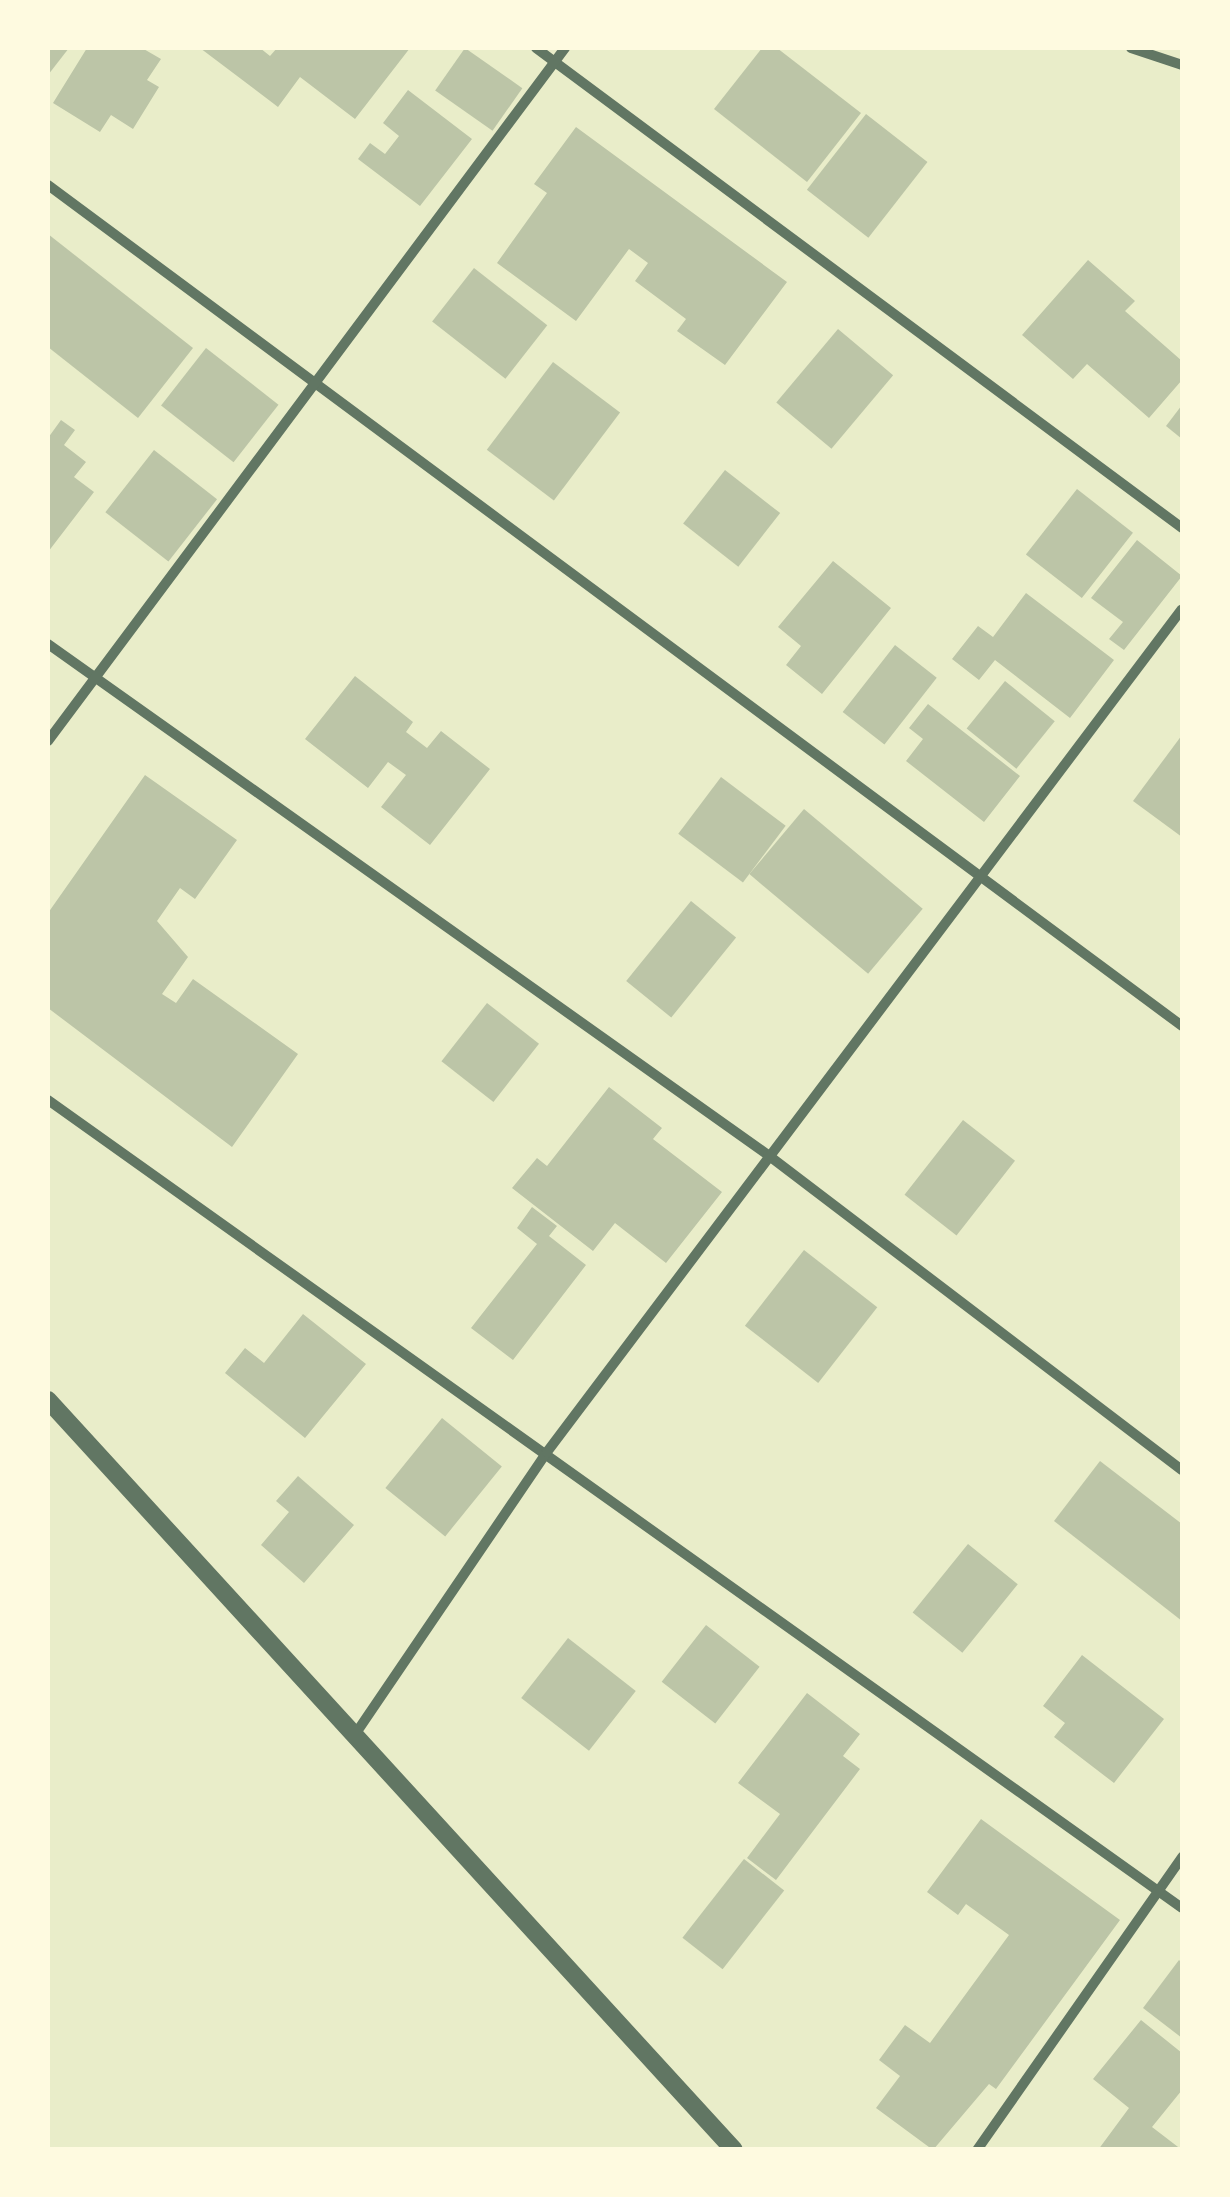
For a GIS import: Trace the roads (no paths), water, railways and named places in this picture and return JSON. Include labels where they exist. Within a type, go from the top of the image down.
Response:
[{"type":"street","points":[[536,48],[1182,528]]},
{"type":"street","points":[[48,741],[564,48]]},
{"type":"street","points":[[1131,48],[1182,65]]},
{"type":"street","points":[[48,185],[1182,1026]]},
{"type":"street","points":[[354,1736],[546,1452],[1182,609]]},
{"type":"street","points":[[48,644],[768,1156],[1182,1470]]},
{"type":"street","points":[[48,1100],[1182,1908]]},
{"type":"street","points":[[48,1400],[734,2150]]},
{"type":"street","points":[[978,2150],[1182,1857]]}]
